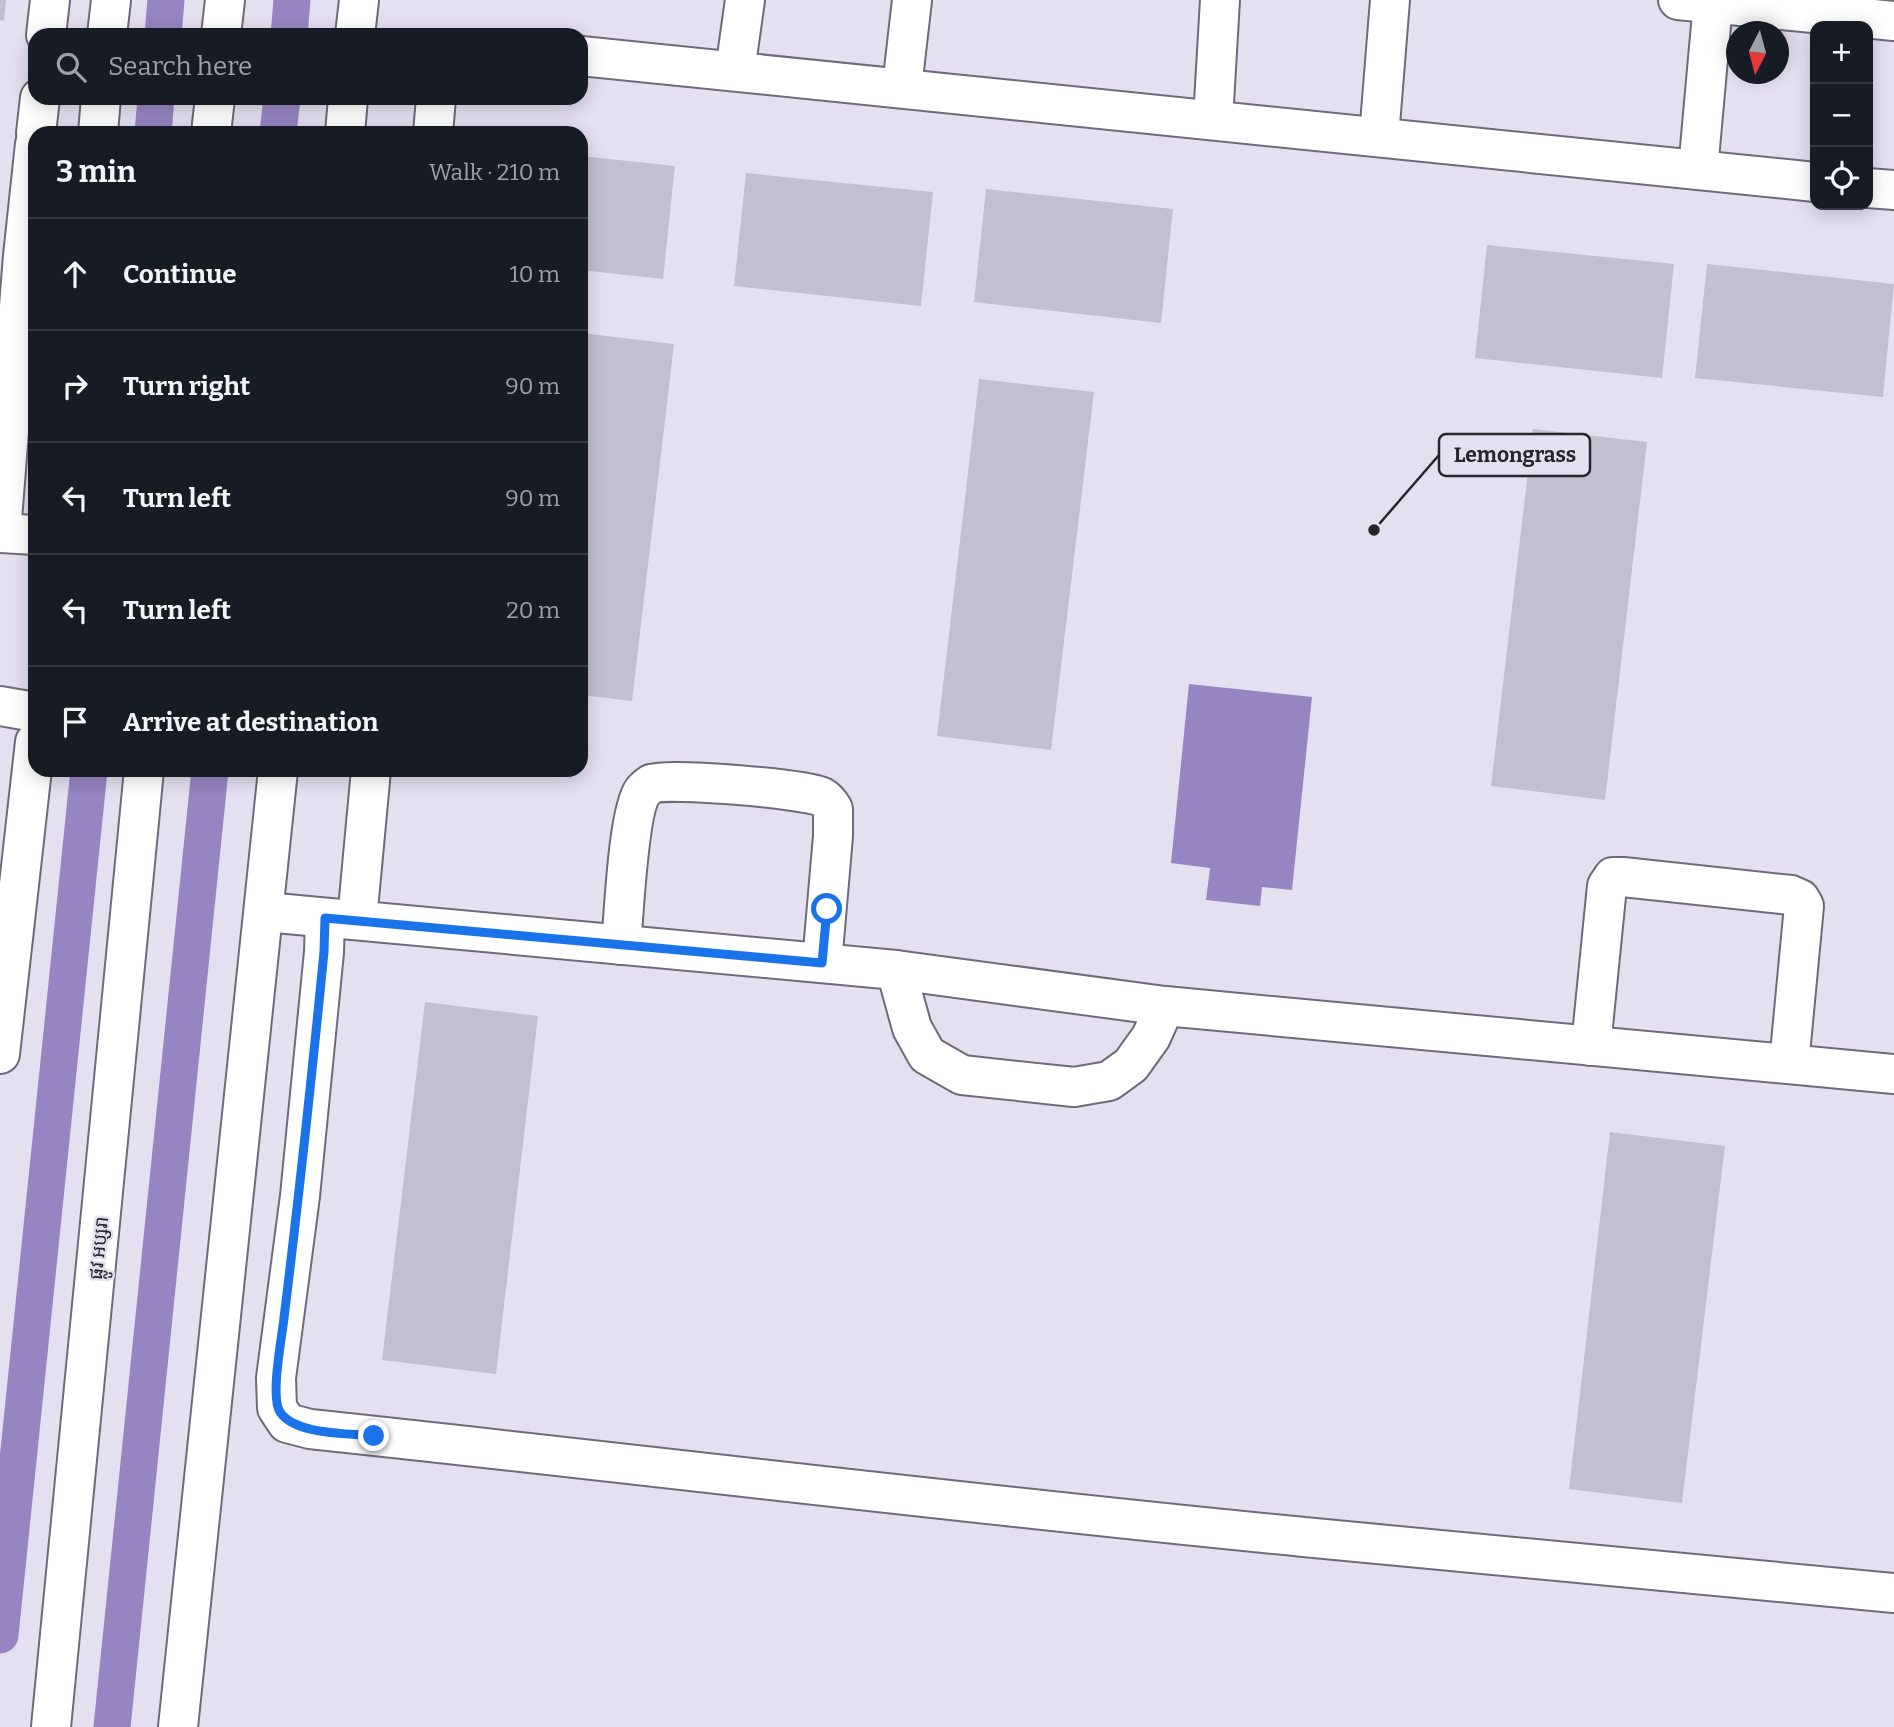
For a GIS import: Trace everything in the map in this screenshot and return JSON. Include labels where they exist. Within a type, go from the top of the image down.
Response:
[{"type":"street","points":[[48,28],[50,0]]},
{"type":"street","points":[[108,28],[111,0]]},
{"type":"street","points":[[223,28],[225,0]]},
{"type":"street","points":[[356,28],[359,0]]},
{"type":"street","points":[[735,71],[745,0]]},
{"type":"street","points":[[902,87],[912,0]]},
{"type":"street","points":[[1213,120],[1220,0]]},
{"type":"street","points":[[1379,137],[1390,0]]},
{"type":"street","points":[[1698,170],[1696,2],[1894,21]]},
{"type":"street","points":[[588,57],[1810,181]]},
{"type":"street","points":[[37,126],[39,105]]},
{"type":"street","points":[[99,126],[100,105]]},
{"type":"street","points":[[212,126],[214,105]]},
{"type":"street","points":[[346,126],[347,105]]},
{"type":"street","points":[[434,126],[435,105]]},
{"type":"street","points":[[12,533],[12,254],[28,177]]},
{"type":"street","points":[[1873,188],[1894,190]]},
{"type":"street","points":[[0,706],[28,711]]},
{"type":"street","points":[[0,1054],[7,936],[30,777]]},
{"type":"street","name":"ផ្លូវ អប្សរា","points":[[51,1727],[143,777]]},
{"type":"street","points":[[178,1727],[277,777]]},
{"type":"street","points":[[370,777],[341,919],[324,952],[300,1196],[276,1378],[277,1408],[287,1423],[310,1429],[951,1499],[1894,1593]]},
{"type":"street","points":[[621,945],[632,833],[642,792],[650,784],[673,782],[782,790],[821,797],[833,809],[822,963]]},
{"type":"street","points":[[1591,1046],[1606,886],[1613,877],[1623,877],[1791,895],[1800,899],[1804,906],[1789,1064]]},
{"type":"street","points":[[265,912],[896,970],[1165,1006],[1894,1074]]},
{"type":"street","points":[[896,970],[912,1028],[927,1055],[962,1075],[1074,1087],[1109,1081],[1131,1065],[1151,1037],[1165,1006]]},
{"type":"shaded area","points":[[1189,684],[1312,697],[1292,890],[1262,887],[1260,906],[1206,900],[1210,868],[1171,863]]},
{"type":"building","points":[[0,0],[6,0],[4,21],[0,20]]},
{"type":"building","points":[[588,157],[675,166],[663,279],[588,271]]},
{"type":"building","points":[[746,173],[933,192],[921,306],[734,286]]},
{"type":"building","points":[[986,189],[1173,209],[1161,323],[974,302]]},
{"type":"building","points":[[1487,245],[1674,264],[1662,378],[1475,358]]},
{"type":"building","points":[[1707,264],[1894,284],[1883,397],[1695,378]]},
{"type":"building","points":[[588,334],[674,344],[632,701],[588,696]]},
{"type":"building","points":[[979,379],[1094,392],[1051,750],[937,736]]},
{"type":"building","points":[[1533,429],[1647,442],[1605,800],[1491,786]]},
{"type":"building","points":[[425,1002],[538,1016],[496,1374],[382,1360]]},
{"type":"building","points":[[1610,1132],[1725,1146],[1682,1503],[1569,1489]]},
{"type":"waterway","points":[[164,28],[166,0]]},
{"type":"waterway","points":[[290,28],[292,0]]},
{"type":"waterway","points":[[154,126],[155,105]]},
{"type":"waterway","points":[[279,126],[281,105]]},
{"type":"waterway","points":[[0,1635],[88,777]]},
{"type":"waterway","points":[[112,1727],[209,777]]},
{"type":"place","name":"Lemongrass","points":[[1374,530]]},
{"type":"route","points":[[374,1436],[310,1429],[287,1423],[277,1408],[276,1378],[300,1196],[325,918],[822,963],[827,909]]}]
